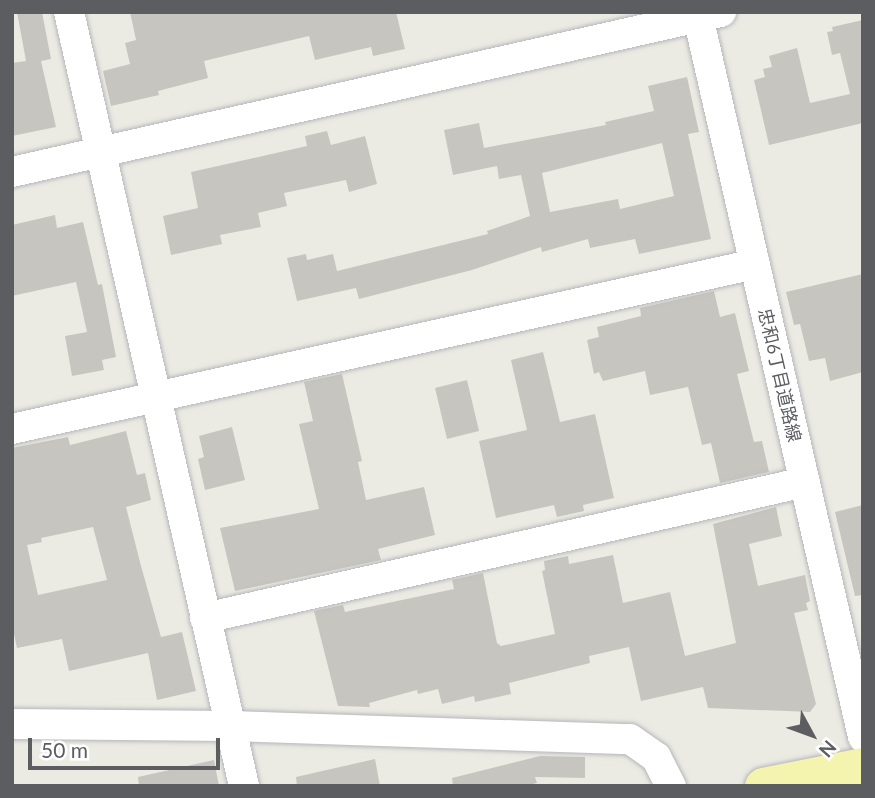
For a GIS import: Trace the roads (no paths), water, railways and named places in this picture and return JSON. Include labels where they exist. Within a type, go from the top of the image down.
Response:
[{"type":"main road","points":[[764,786],[863,766]]},
{"type":"street","points":[[69,12],[244,786]]},
{"type":"street","points":[[12,172],[705,14]]},
{"type":"street","name":"忠和6丁目道路線","points":[[705,14],[755,264],[863,737]]},
{"type":"street","points":[[12,429],[755,264]]},
{"type":"street","points":[[205,618],[805,482]]},
{"type":"street","points":[[12,724],[231,726],[630,739],[656,757],[671,786]]}]
